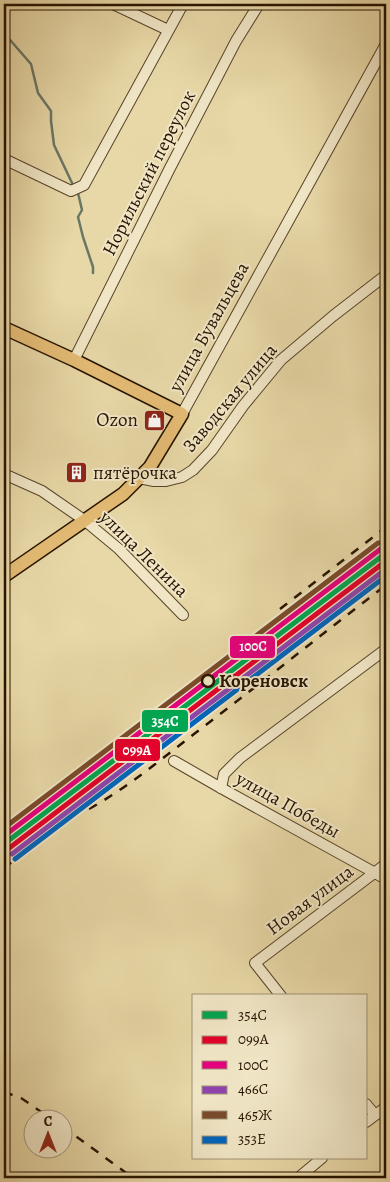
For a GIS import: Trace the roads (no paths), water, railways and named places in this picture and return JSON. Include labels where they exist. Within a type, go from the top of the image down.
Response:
[{"type":"main road","points":[[4,328],[74,360],[182,414]]},
{"type":"main road","name":"улица Бувальцева","points":[[4,576],[123,494],[150,467],[182,414]]},
{"type":"street","points":[[113,4],[168,30]]},
{"type":"street","points":[[4,160],[71,191],[84,185],[183,4]]},
{"type":"street","name":"Норильский переулок","points":[[74,360],[236,41],[259,4]]},
{"type":"street","name":"улица Бувальцева","points":[[182,414],[386,44]]},
{"type":"street","name":"Заводская улица","points":[[139,478],[166,481],[182,477],[193,470],[212,450],[243,406],[281,360],[386,275]]},
{"type":"street","name":"улица Ленина","points":[[4,474],[42,491],[84,520],[119,549],[183,615]]},
{"type":"street","points":[[220,788],[224,774],[240,758],[386,649]]},
{"type":"street","name":"улица Победы","points":[[174,761],[386,879]]},
{"type":"street","name":"Новая улица","points":[[279,994],[255,963],[386,864]]},
{"type":"street","points":[[368,1106],[375,1115]]},
{"type":"street","points":[[368,1120],[386,1107]]},
{"type":"street","points":[[298,1178],[320,1160]]},
{"type":"waterway","points":[[4,33],[31,64],[38,93],[51,111],[54,145],[73,185]]},
{"type":"waterway","points":[[78,193],[82,210],[78,217],[93,267],[93,273]]},
{"type":"railway","points":[[280,609],[386,527]]},
{"type":"railway","points":[[4,837],[386,543]]},
{"type":"railway","points":[[4,856],[386,561]]},
{"type":"railway","points":[[4,868],[386,574]]},
{"type":"railway","points":[[89,809],[143,773],[386,585]]},
{"type":"railway","points":[[4,1092],[21,1098],[38,1110]]},
{"type":"railway","points":[[72,1133],[133,1178]]},
{"type":"place","name":"Ozon","points":[[154,420]]},
{"type":"place","name":"пятёрочка","points":[[77,473]]},
{"type":"place","name":"Кореновск","points":[[208,681]]}]
